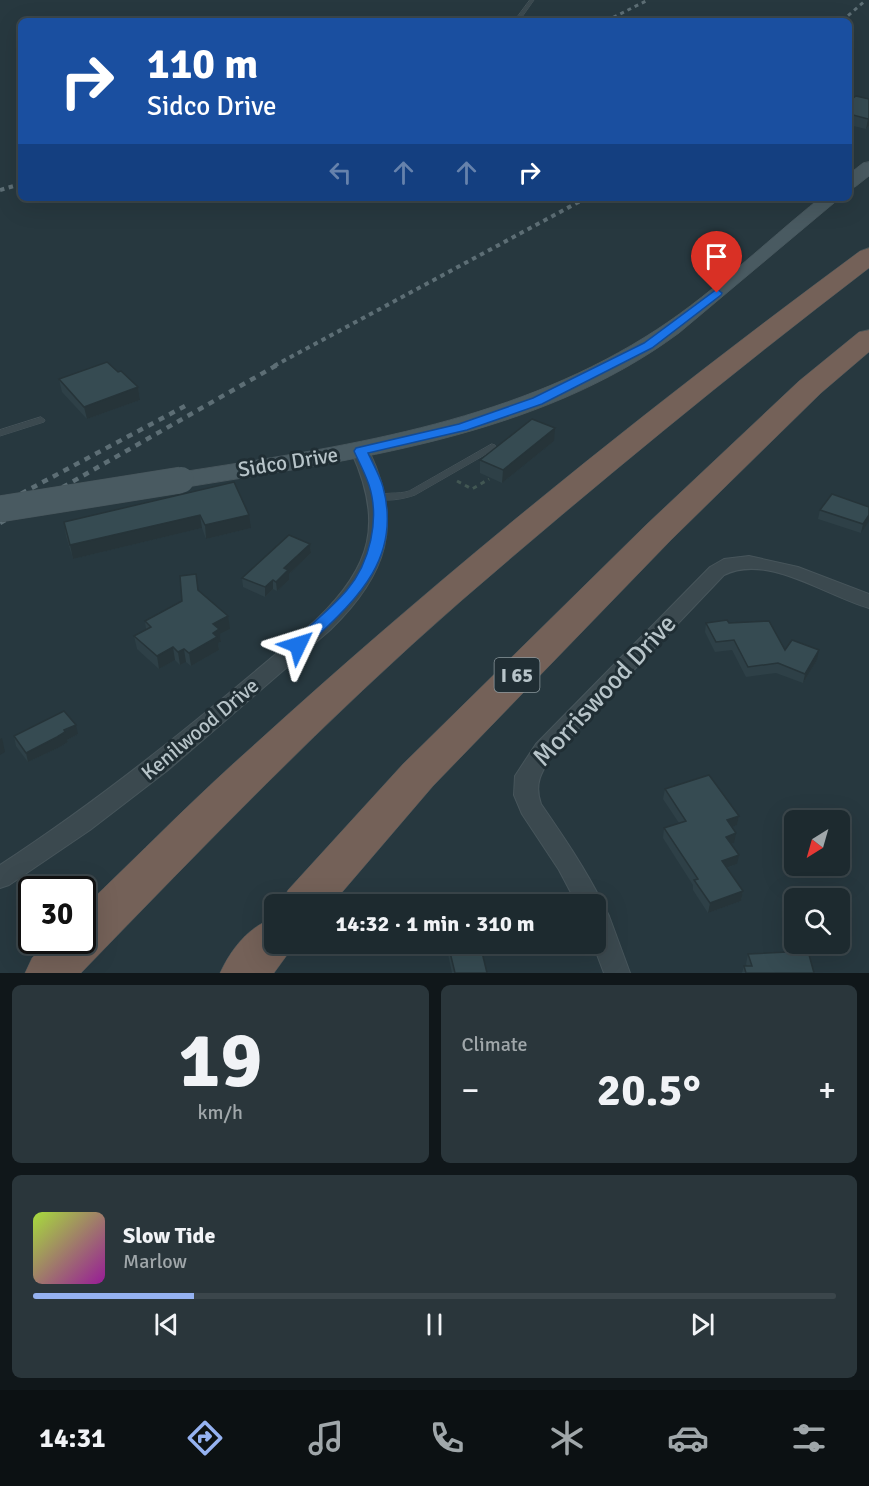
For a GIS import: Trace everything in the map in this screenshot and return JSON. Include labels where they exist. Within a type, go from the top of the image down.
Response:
[{"type":"highway","points":[[479,567],[581,464],[759,319],[869,243]]},
{"type":"highway","points":[[96,926],[266,758],[479,567],[745,349],[869,256]]},
{"type":"highway","name":"I 65","points":[[313,894],[417,775],[738,455],[810,387],[869,338]]},
{"type":"highway","points":[[738,455],[869,353]]},
{"type":"highway","points":[[244,973],[264,950]]},
{"type":"highway","points":[[49,973],[68,954]]},
{"type":"main road","points":[[852,181],[869,167]]},
{"type":"main road","name":"Sidco Drive","points":[[0,509],[360,451],[428,437],[537,401],[620,361],[676,326],[827,201]]},
{"type":"street","name":"Kenilwood Drive","points":[[0,878],[55,842],[161,763],[338,609],[358,585],[371,560],[380,523],[374,479],[360,451]]},
{"type":"street","name":"Morriswood Drive","points":[[585,894],[568,863],[530,807],[525,790],[527,776],[544,750],[717,571],[728,563],[741,561],[773,566],[869,601]]},
{"type":"street","points":[[606,943],[617,973]]},
{"type":"lane","points":[[520,16],[532,0]]},
{"type":"lane","points":[[0,433],[41,420]]},
{"type":"lane","points":[[378,497],[403,496],[412,493],[492,447]]},
{"type":"path","points":[[472,489],[489,479]]},
{"type":"building","points":[[856,96],[869,99],[868,119],[852,115],[852,99]]},
{"type":"building","points":[[107,362],[138,387],[84,407],[59,379]]},
{"type":"building","points":[[532,419],[555,428],[503,470],[480,460]]},
{"type":"building","points":[[234,482],[249,515],[205,525],[200,515],[70,545],[64,522]]},
{"type":"building","points":[[832,494],[869,507],[869,515],[863,524],[820,510]]},
{"type":"building","points":[[289,535],[310,544],[284,568],[288,570],[276,582],[273,580],[265,587],[242,578]]},
{"type":"building","points":[[196,574],[198,590],[228,616],[213,624],[219,629],[213,633],[217,637],[189,653],[184,649],[178,652],[173,647],[157,656],[134,636],[151,627],[145,621],[182,601],[180,576]]},
{"type":"building","points":[[727,620],[729,623],[769,621],[785,650],[792,640],[819,650],[805,674],[778,663],[748,667],[734,640],[716,642],[706,623]]},
{"type":"building","points":[[64,711],[76,725],[26,753],[14,736]]},
{"type":"building","points":[[709,775],[739,816],[727,820],[736,833],[726,837],[739,855],[722,861],[743,891],[710,903],[694,880],[698,879],[664,828],[686,821],[665,789]]},
{"type":"building","points":[[450,954],[482,954],[487,973],[455,973]]},
{"type":"building","points":[[748,954],[809,954],[814,973],[746,973],[744,966],[752,966]]},
{"type":"railway","points":[[612,18],[648,0]]},
{"type":"railway","points":[[845,18],[866,0]]},
{"type":"railway","points":[[0,190],[18,185]]},
{"type":"railway","points":[[274,366],[580,201]]},
{"type":"railway","points":[[0,523],[277,365]]},
{"type":"railway","points":[[0,505],[185,406]]},
{"type":"route","points":[[298,645],[322,625],[352,594],[366,574],[371,560],[381,515],[376,486],[360,451],[428,437],[504,414],[537,401],[648,346],[717,293]]}]
